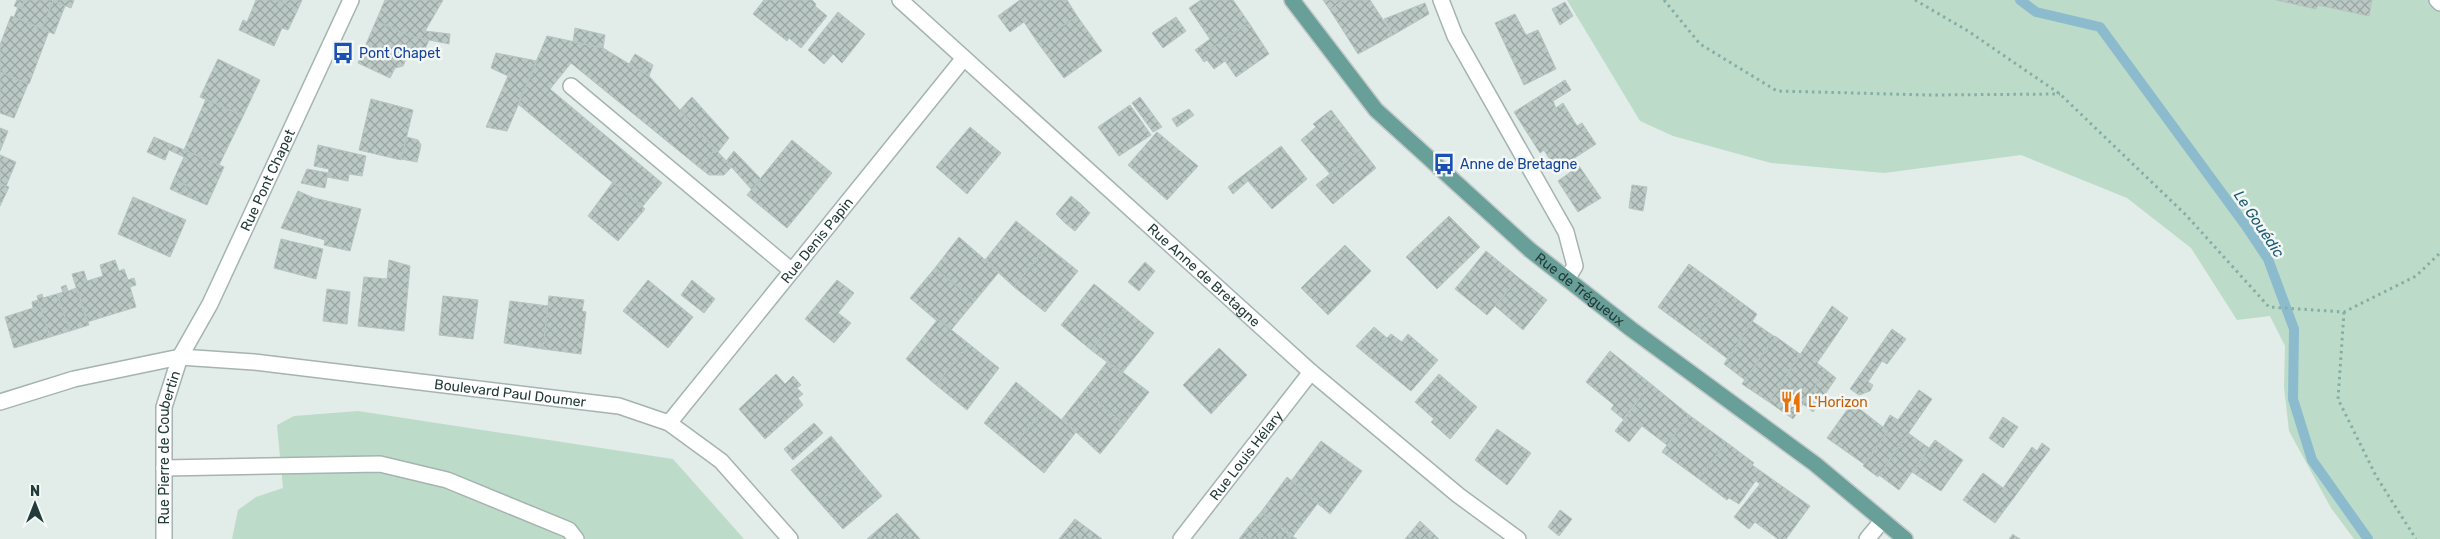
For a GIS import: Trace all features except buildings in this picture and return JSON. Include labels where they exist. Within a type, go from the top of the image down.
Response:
[{"type":"main road","name":"Rue de Trégueux","points":[[1292,0],[1376,110],[1517,238],[1567,279],[1815,464],[1905,539]]},
{"type":"street","name":"Rue Pont Chapet","points":[[180,357],[210,304],[352,0]]},
{"type":"street","name":"Rue Anne de Bretagne","points":[[900,0],[1311,372],[1458,495],[1518,539]]},
{"type":"street","points":[[1441,0],[1455,36],[1566,232],[1575,266],[1567,279]]},
{"type":"street","points":[[2437,0],[2440,3]]},
{"type":"street","name":"Rue Denis Papin","points":[[669,423],[964,58]]},
{"type":"street","points":[[571,86],[792,271]]},
{"type":"street","name":"Boulevard Paul Doumer","points":[[0,402],[74,379],[180,357],[254,362],[619,406],[669,423],[721,461],[790,539]]},
{"type":"street","name":"Rue Pierre de Coubertin","points":[[164,539],[164,407],[180,357]]},
{"type":"street","name":"Rue Louis Hélary","points":[[1181,539],[1311,372]]},
{"type":"street","points":[[164,468],[380,464],[447,480],[569,530],[576,539]]},
{"type":"street","points":[[1866,539],[1882,521]]},
{"type":"path","points":[[1664,0],[1700,44],[1777,91],[1928,95],[2060,94]]},
{"type":"path","points":[[1915,0],[1968,31],[2060,94],[2186,215],[2269,307],[2344,312],[2416,276],[2440,252]]},
{"type":"path","points":[[2344,312],[2338,399],[2376,476],[2416,539]]},
{"type":"green space","points":[[1567,0],[2440,0],[2440,539],[2354,539],[2331,508],[2289,431],[2284,387],[2285,346],[2270,316],[2237,320],[2191,248],[2127,198],[2021,155],[1884,173],[1771,163],[1673,136],[1640,121]]},
{"type":"green space","points":[[358,411],[673,459],[744,539],[232,539],[238,510],[256,497],[283,488],[277,425],[294,416]]},
{"type":"waterway","name":"Le Gouédic","points":[[2020,0],[2036,12],[2100,27],[2246,226],[2268,259],[2294,329],[2293,399],[2312,460],[2368,539]]},
{"type":"place","name":"Pont Chapet","points":[[343,53]]},
{"type":"place","name":"Anne de Bretagne","points":[[1444,164]]},
{"type":"place","name":"L'Horizon","points":[[1791,402]]}]
